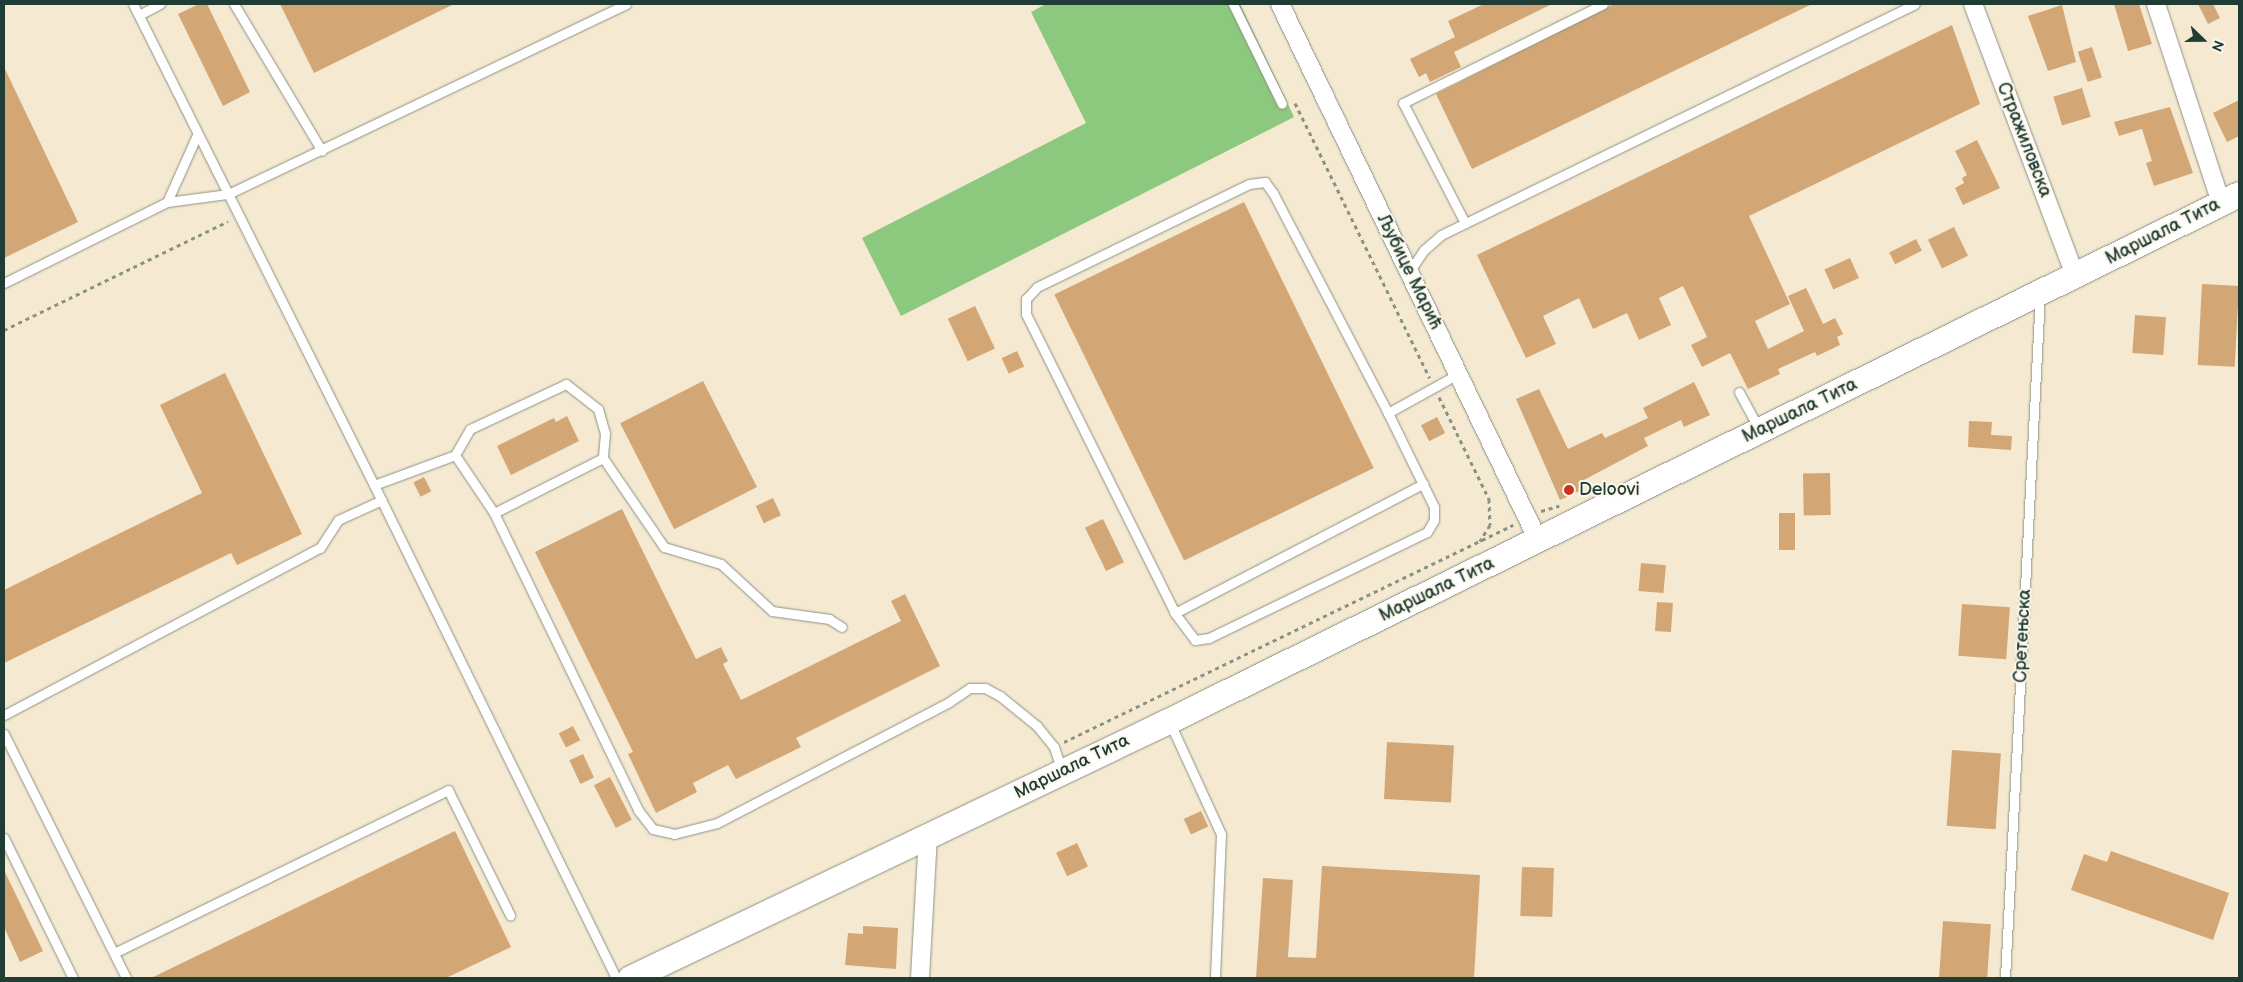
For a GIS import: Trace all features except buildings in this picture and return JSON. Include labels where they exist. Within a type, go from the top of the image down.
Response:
[{"type":"main road","name":"Маршала Тита","points":[[630,978],[1168,721],[2230,199]]},
{"type":"street","name":"Љубице Марић","points":[[1280,4],[1538,540]]},
{"type":"street","name":"Стражиловска","points":[[1973,4],[2075,276]]},
{"type":"street","points":[[2156,4],[2230,199]]},
{"type":"street","points":[[920,978],[928,837]]},
{"type":"lane","points":[[133,4],[197,135],[382,500],[616,978]]},
{"type":"lane","points":[[138,16],[160,4]]},
{"type":"lane","points":[[234,4],[322,151]]},
{"type":"lane","points":[[4,283],[167,202],[228,194],[322,151],[626,4]]},
{"type":"lane","points":[[1233,4],[1282,104]]},
{"type":"lane","points":[[1465,223],[1403,103],[1603,4]]},
{"type":"lane","points":[[1409,272],[1424,250],[1441,235],[1915,4]]},
{"type":"lane","points":[[167,202],[197,135]]},
{"type":"lane","points":[[1265,182],[1274,193],[1423,484],[1434,507],[1434,520],[1427,532],[1209,638],[1195,640],[1175,613],[1026,314],[1026,299],[1037,287],[1249,184],[1265,182]]},
{"type":"lane","name":"Сретењска","points":[[2006,978],[2040,294]]},
{"type":"lane","points":[[1388,413],[1458,374]]},
{"type":"lane","points":[[374,485],[455,455],[470,429],[566,384],[598,409],[605,433],[604,458],[664,547],[721,564],[772,611],[829,618],[842,627]]},
{"type":"lane","points":[[1739,392],[1760,431]]},
{"type":"lane","points":[[455,455],[494,513],[638,810],[654,829],[674,834],[717,823],[949,702],[970,688],[985,688],[1000,696],[1037,726],[1054,747],[1062,772]]},
{"type":"lane","points":[[494,513],[604,458]]},
{"type":"lane","points":[[1175,613],[1423,484]]},
{"type":"lane","points":[[4,715],[320,548],[338,520],[382,500]]},
{"type":"lane","points":[[1168,721],[1221,834],[1215,978]]},
{"type":"lane","points":[[4,734],[126,978]]},
{"type":"lane","points":[[114,953],[448,790],[510,915]]},
{"type":"lane","points":[[4,838],[73,978]]},
{"type":"path","points":[[1290,93],[1490,499],[1490,525],[1478,543]]},
{"type":"path","points":[[4,330],[238,216]]},
{"type":"green space","points":[[1046,4],[1240,4],[1294,117],[901,316],[862,238],[1086,123],[1031,12]]},
{"type":"place","name":"Deloovi","points":[[1569,490]]}]
